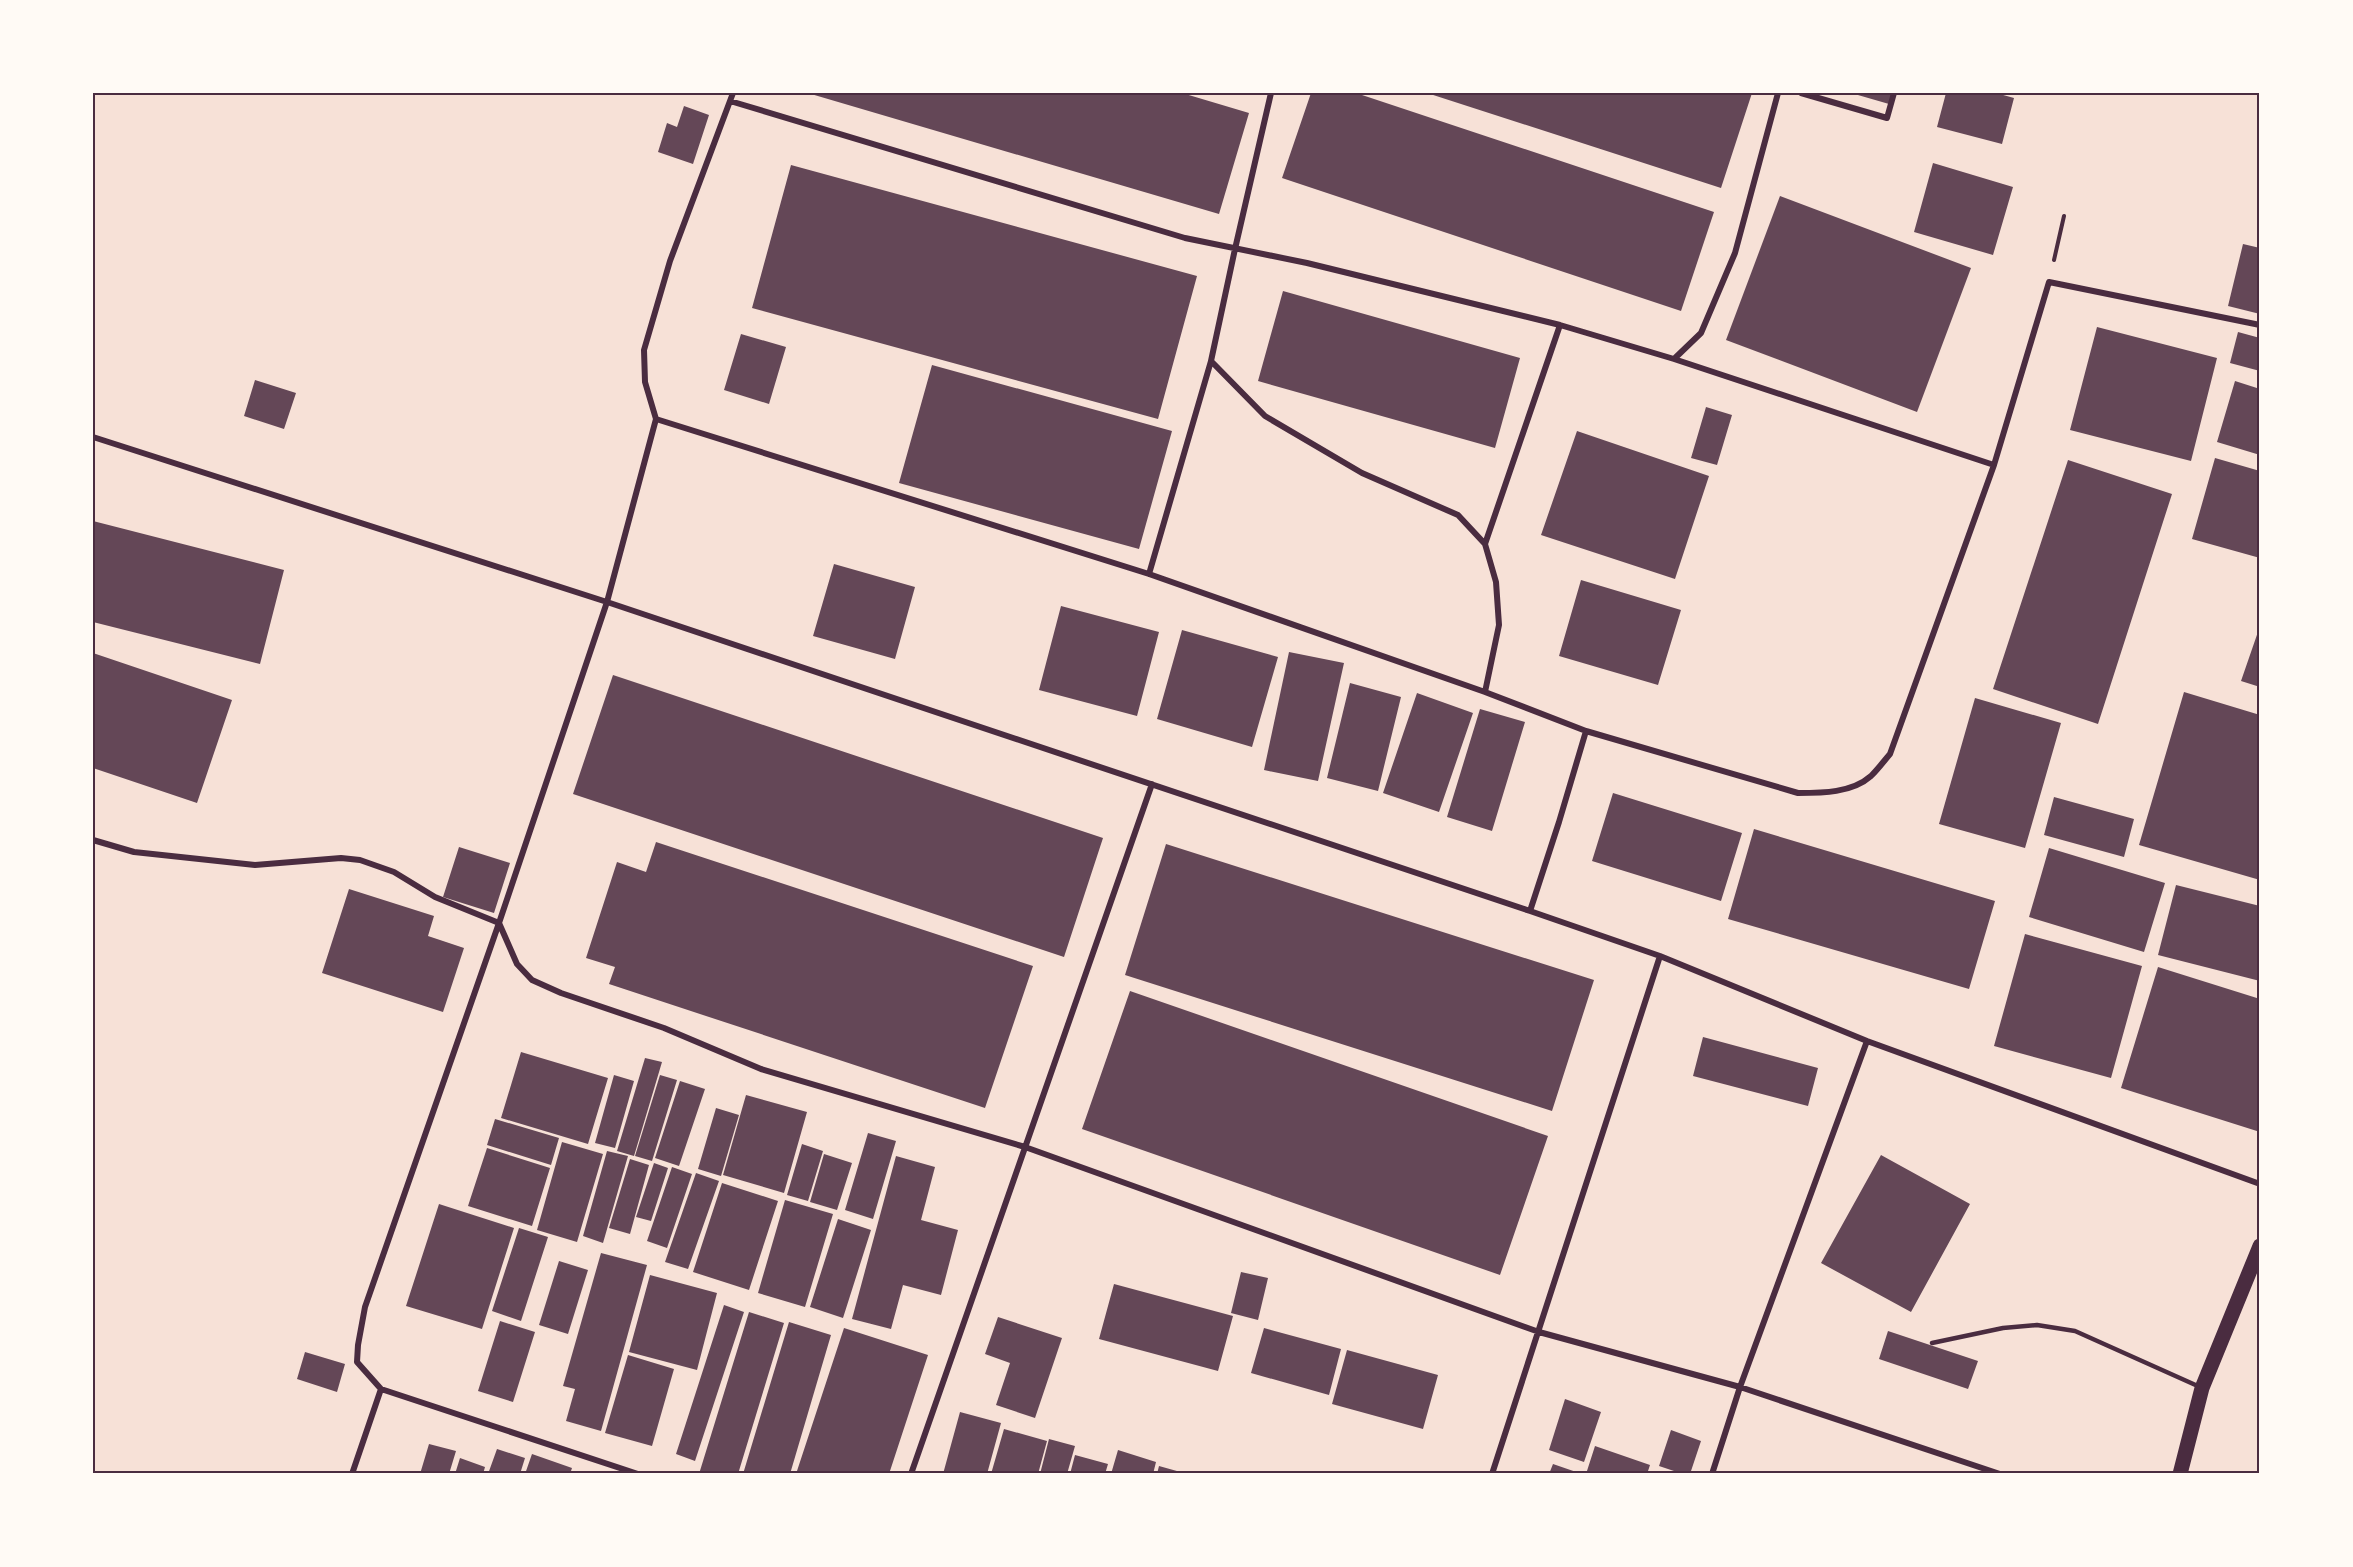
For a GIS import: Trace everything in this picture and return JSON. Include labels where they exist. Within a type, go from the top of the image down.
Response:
[{"type":"main road","points":[[2180,1474],[2202,1388],[2260,1246]]},
{"type":"street","points":[[638,1474],[381,1389],[357,1362],[358,1345],[365,1307],[499,923],[607,602],[656,419],[645,382],[644,351],[670,261],[733,93]]},
{"type":"street","points":[[1149,574],[1211,361],[1271,93]]},
{"type":"street","points":[[1674,359],[1701,333],[1735,253],[1778,93]]},
{"type":"street","points":[[1802,93],[1887,118],[1894,93]]},
{"type":"street","points":[[730,101],[1185,238],[1307,263],[1560,325],[1674,359],[1994,465]]},
{"type":"street","points":[[656,419],[1149,574],[1485,692],[1586,731],[1798,793],[1826,793],[1855,786],[1870,777],[1890,754],[1994,465],[2049,282],[2260,325]]},
{"type":"street","points":[[1485,544],[1560,325]]},
{"type":"street","points":[[1211,361],[1265,416],[1362,473],[1458,515],[1485,544],[1496,582],[1499,625],[1485,692]]},
{"type":"street","points":[[93,437],[607,602],[1530,911],[1660,956],[1868,1041],[2260,1184]]},
{"type":"street","points":[[1530,911],[1586,731]]},
{"type":"street","points":[[911,1474],[1152,784]]},
{"type":"street","points":[[93,840],[134,852],[255,865],[341,858],[360,860],[394,872],[435,897],[499,923],[517,964],[532,980],[561,993],[664,1028],[761,1069],[1025,1147],[1539,1332],[1740,1387],[2000,1474]]},
{"type":"street","points":[[1492,1474],[1660,956]]},
{"type":"street","points":[[1712,1474],[1740,1387],[1868,1041]]},
{"type":"street","points":[[352,1474],[381,1389]]},
{"type":"lane","points":[[1932,1343],[2003,1328],[2037,1325],[2075,1331],[2202,1388]]},
{"type":"path","points":[[2049,282],[2064,216]]},
{"type":"building","points":[[1182,93],[1249,113],[1219,214],[811,94]]},
{"type":"building","points":[[1311,93],[1356,93],[1714,212],[1681,311],[1282,178]]},
{"type":"building","points":[[1427,93],[1752,93],[1721,188]]},
{"type":"building","points":[[1851,93],[1892,93],[1889,104]]},
{"type":"building","points":[[1946,93],[1996,93],[2014,98],[2002,144],[1937,127]]},
{"type":"building","points":[[684,106],[709,115],[693,164],[658,152],[667,123],[677,127]]},
{"type":"building","points":[[1933,163],[2013,187],[1993,255],[1914,232]]},
{"type":"building","points":[[791,165],[1197,276],[1158,419],[752,308]]},
{"type":"building","points":[[1780,196],[1971,268],[1917,412],[1726,340]]},
{"type":"building","points":[[2243,244],[2260,248],[2260,314],[2228,306]]},
{"type":"building","points":[[1283,291],[1520,358],[1495,448],[1258,381]]},
{"type":"building","points":[[2097,327],[2217,358],[2191,461],[2070,430]]},
{"type":"building","points":[[2238,332],[2260,338],[2260,371],[2230,363]]},
{"type":"building","points":[[741,334],[786,347],[769,404],[724,390]]},
{"type":"building","points":[[932,365],[1172,431],[1139,549],[899,483]]},
{"type":"building","points":[[255,380],[296,393],[284,429],[244,416]]},
{"type":"building","points":[[2235,381],[2260,389],[2260,455],[2217,442]]},
{"type":"building","points":[[1706,407],[1732,415],[1717,465],[1691,458]]},
{"type":"building","points":[[1577,431],[1709,476],[1675,579],[1541,535]]},
{"type":"building","points":[[2215,458],[2260,471],[2260,558],[2192,539]]},
{"type":"building","points":[[2068,460],[2172,494],[2098,724],[1993,689]]},
{"type":"building","points":[[93,521],[284,570],[260,664],[93,622]]},
{"type":"building","points":[[834,564],[915,587],[895,659],[813,636]]},
{"type":"building","points":[[1581,580],[1681,610],[1658,685],[1559,656]]},
{"type":"building","points":[[1061,606],[1159,632],[1137,716],[1039,690]]},
{"type":"building","points":[[2260,626],[2260,687],[2241,681]]},
{"type":"building","points":[[1182,630],[1278,657],[1252,747],[1157,719]]},
{"type":"building","points":[[1289,652],[1344,663],[1318,781],[1264,770]]},
{"type":"building","points":[[93,653],[232,700],[197,803],[93,768]]},
{"type":"building","points":[[613,675],[1103,838],[1064,957],[573,794]]},
{"type":"building","points":[[1350,683],[1401,697],[1378,791],[1327,778]]},
{"type":"building","points":[[2184,692],[2260,715],[2260,880],[2139,845]]},
{"type":"building","points":[[1417,693],[1473,713],[1439,812],[1383,793]]},
{"type":"building","points":[[1975,698],[2061,723],[2025,848],[1939,824]]},
{"type":"building","points":[[1480,709],[1525,722],[1492,831],[1447,817]]},
{"type":"building","points":[[1613,793],[1742,833],[1721,901],[1592,861]]},
{"type":"building","points":[[2054,797],[2134,819],[2124,857],[2044,835]]},
{"type":"building","points":[[1754,829],[1995,901],[1969,989],[1728,919]]},
{"type":"building","points":[[656,842],[1033,966],[985,1108],[609,984],[615,967],[586,958],[617,862],[646,872]]},
{"type":"building","points":[[1166,844],[1594,980],[1552,1111],[1125,975]]},
{"type":"building","points":[[459,847],[510,863],[494,913],[443,897]]},
{"type":"building","points":[[2049,848],[2165,883],[2144,952],[2029,917]]},
{"type":"building","points":[[2176,885],[2260,906],[2260,981],[2158,955]]},
{"type":"building","points":[[349,889],[434,916],[428,936],[464,948],[443,1012],[322,973]]},
{"type":"building","points":[[2025,934],[2142,966],[2111,1078],[1994,1046]]},
{"type":"building","points":[[2158,967],[2260,999],[2260,1132],[2121,1088]]},
{"type":"building","points":[[1130,991],[1548,1136],[1500,1275],[1082,1129]]},
{"type":"building","points":[[1703,1037],[1818,1068],[1808,1106],[1693,1076]]},
{"type":"building","points":[[521,1052],[608,1078],[588,1144],[501,1118]]},
{"type":"building","points":[[645,1058],[662,1062],[634,1156],[617,1151]]},
{"type":"building","points":[[614,1075],[634,1081],[615,1148],[595,1143]]},
{"type":"building","points":[[660,1075],[677,1080],[652,1161],[635,1156]]},
{"type":"building","points":[[680,1081],[705,1089],[679,1166],[655,1158]]},
{"type":"building","points":[[746,1095],[807,1112],[784,1193],[723,1175]]},
{"type":"building","points":[[716,1108],[739,1115],[721,1176],[698,1169]]},
{"type":"building","points":[[495,1119],[559,1138],[551,1165],[487,1145]]},
{"type":"building","points":[[868,1133],[896,1141],[873,1219],[845,1210]]},
{"type":"building","points":[[562,1142],[603,1154],[577,1242],[537,1230]]},
{"type":"building","points":[[802,1144],[823,1151],[808,1201],[787,1195]]},
{"type":"building","points":[[487,1148],[550,1168],[532,1226],[468,1206]]},
{"type":"building","points":[[607,1151],[628,1156],[603,1243],[583,1236]]},
{"type":"building","points":[[824,1154],[852,1163],[837,1210],[810,1202]]},
{"type":"building","points":[[1881,1155],[1970,1204],[1911,1312],[1821,1263]]},
{"type":"building","points":[[896,1156],[935,1167],[921,1220],[958,1230],[941,1295],[903,1285],[891,1329],[852,1319]]},
{"type":"building","points":[[630,1159],[649,1165],[630,1234],[609,1228]]},
{"type":"building","points":[[654,1163],[668,1168],[651,1221],[636,1217]]},
{"type":"building","points":[[672,1167],[692,1174],[667,1248],[647,1241]]},
{"type":"building","points":[[696,1173],[719,1181],[688,1269],[665,1262]]},
{"type":"building","points":[[722,1183],[778,1201],[749,1290],[693,1272]]},
{"type":"building","points":[[785,1200],[833,1214],[805,1307],[758,1293]]},
{"type":"building","points":[[439,1204],[514,1228],[482,1329],[406,1306]]},
{"type":"building","points":[[838,1219],[871,1230],[843,1318],[810,1307]]},
{"type":"building","points":[[519,1228],[548,1237],[521,1321],[492,1311]]},
{"type":"building","points":[[601,1253],[647,1265],[601,1431],[566,1421],[575,1389],[563,1386]]},
{"type":"building","points":[[559,1261],[588,1270],[568,1334],[539,1325]]},
{"type":"building","points":[[1241,1272],[1268,1278],[1258,1320],[1231,1313]]},
{"type":"building","points":[[650,1275],[717,1293],[697,1370],[629,1352]]},
{"type":"building","points":[[1114,1284],[1233,1316],[1218,1371],[1099,1339]]},
{"type":"building","points":[[724,1305],[744,1312],[695,1461],[676,1454]]},
{"type":"building","points":[[749,1312],[784,1323],[738,1474],[699,1474]]},
{"type":"building","points":[[998,1317],[1062,1338],[1035,1418],[996,1405],[1010,1363],[985,1354]]},
{"type":"building","points":[[500,1321],[535,1332],[513,1402],[478,1391]]},
{"type":"building","points":[[789,1322],[831,1335],[790,1474],[743,1474]]},
{"type":"building","points":[[844,1328],[928,1355],[889,1474],[796,1474]]},
{"type":"building","points":[[1264,1328],[1341,1349],[1329,1395],[1251,1373]]},
{"type":"building","points":[[1888,1331],[1978,1361],[1968,1389],[1879,1359]]},
{"type":"building","points":[[1347,1350],[1438,1375],[1423,1429],[1332,1404]]},
{"type":"building","points":[[305,1352],[345,1364],[337,1392],[297,1379]]},
{"type":"building","points":[[628,1355],[674,1369],[652,1446],[605,1433]]},
{"type":"building","points":[[1565,1399],[1601,1412],[1584,1462],[1549,1450]]},
{"type":"building","points":[[960,1412],[1001,1423],[987,1474],[943,1474]]},
{"type":"building","points":[[1004,1429],[1047,1441],[1038,1474],[991,1474]]},
{"type":"building","points":[[1671,1430],[1701,1441],[1690,1474],[1659,1466]]},
{"type":"building","points":[[1049,1439],[1075,1446],[1067,1474],[1040,1474]]},
{"type":"building","points":[[429,1444],[456,1451],[449,1474],[420,1474]]},
{"type":"building","points":[[1595,1446],[1650,1465],[1647,1474],[1586,1474]]},
{"type":"building","points":[[497,1449],[525,1458],[520,1474],[488,1474]]},
{"type":"building","points":[[1118,1450],[1156,1462],[1153,1474],[1111,1474]]},
{"type":"building","points":[[532,1454],[572,1468],[570,1474],[525,1474]]},
{"type":"building","points":[[1075,1455],[1108,1464],[1105,1474],[1070,1474]]},
{"type":"building","points":[[460,1458],[485,1467],[483,1474],[455,1474]]},
{"type":"building","points":[[1553,1464],[1582,1474],[1549,1474]]},
{"type":"building","points":[[1159,1466],[1184,1473],[1184,1474],[1157,1474]]}]
